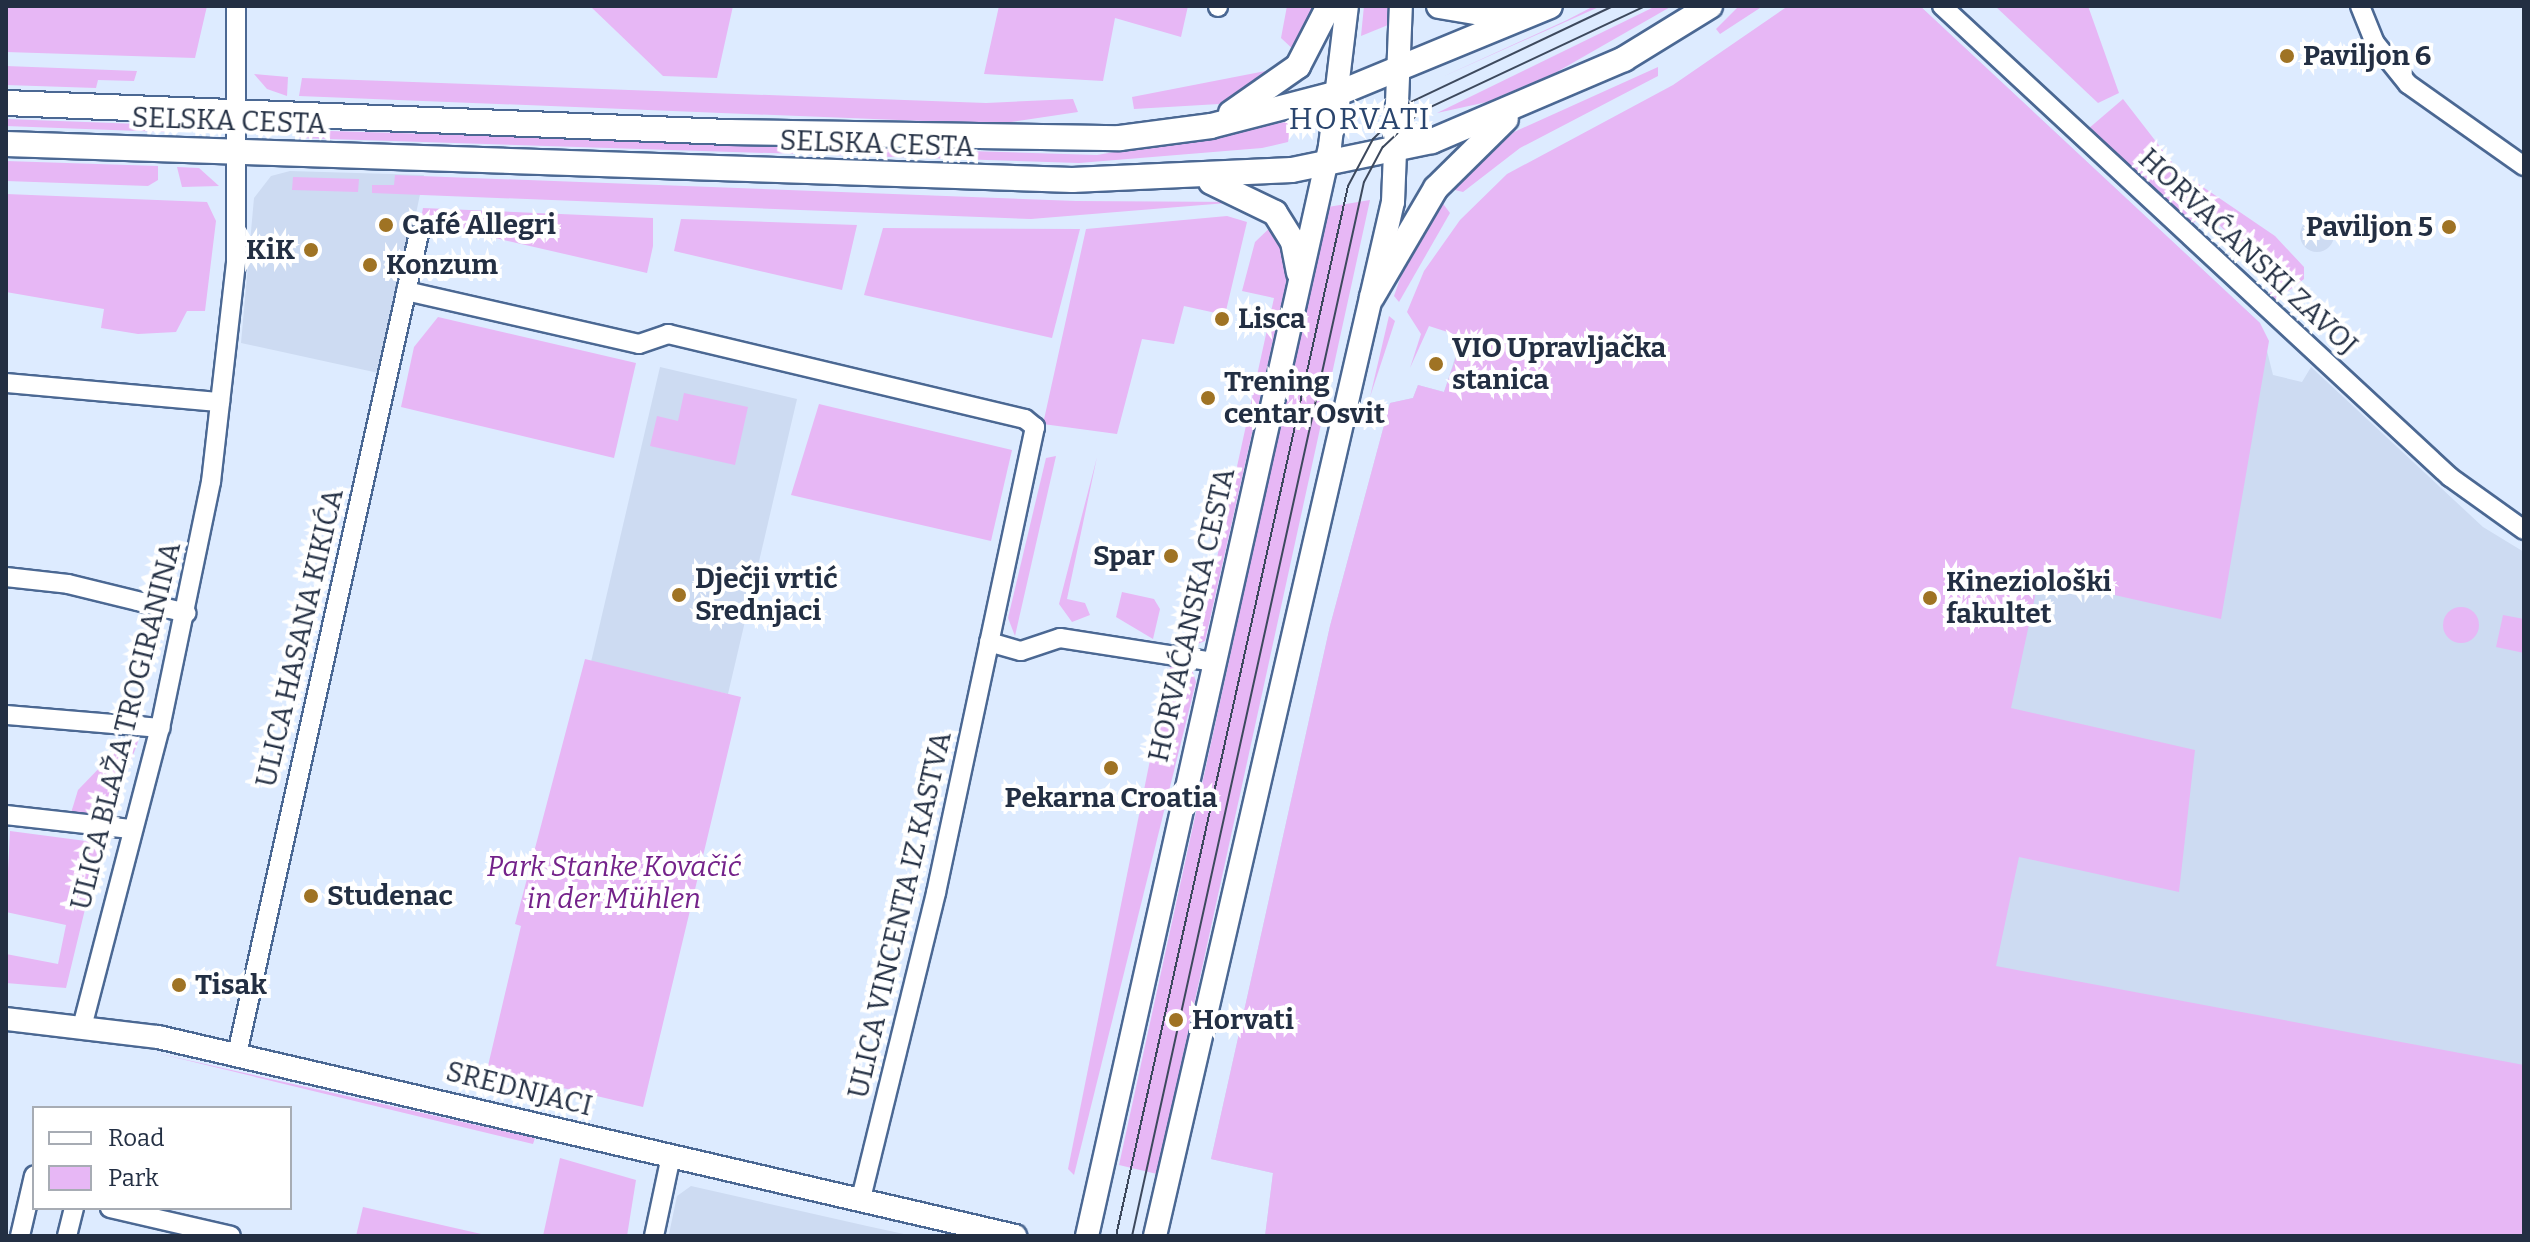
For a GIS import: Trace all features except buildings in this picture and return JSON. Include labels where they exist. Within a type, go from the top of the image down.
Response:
[{"type":"main road","points":[[1211,126],[1289,75],[1329,6]]},
{"type":"main road","points":[[1439,6],[1489,18],[1527,18]]},
{"type":"main road","name":"SELSKA CESTA","points":[[6,103],[232,109],[962,139],[1120,138],[1211,126],[1339,93],[1401,71],[1550,6]]},
{"type":"main road","name":"SELSKA CESTA","points":[[6,144],[940,176],[1198,178],[1325,165],[1399,152],[1525,103],[1624,59],[1710,6]]},
{"type":"main road","points":[[1372,297],[1436,188],[1525,103]]},
{"type":"main road","points":[[1198,178],[1248,194],[1275,213],[1293,242],[1299,272]]},
{"type":"street","name":"ULICA BLAŽA TROGIRANINA","points":[[82,1027],[130,829],[160,728],[186,613],[220,402],[236,261],[232,109],[236,6]]},
{"type":"street","name":"HORVAĆANSKA CESTA","points":[[1087,1236],[1325,165],[1339,93],[1347,6]]},
{"type":"street","points":[[1155,1236],[1372,297],[1399,152],[1401,6]]},
{"type":"street","name":"HORVAĆANSKI ZAVOJ","points":[[1942,6],[2450,477],[2518,527]]},
{"type":"street","points":[[2360,6],[2375,43],[2408,84],[2524,166]]},
{"type":"street","name":"ULICA HASANA KIKIĆA","points":[[237,1054],[419,234]]},
{"type":"street","name":"ULICA VINCENTA IZ KASTVA","points":[[406,291],[639,344],[668,334],[861,378],[1025,419],[1034,435],[861,1199]]},
{"type":"street","points":[[6,383],[220,402]]},
{"type":"street","points":[[6,577],[68,584],[186,613]]},
{"type":"street","points":[[989,642],[1021,651],[1051,638],[1085,640],[1213,662]]},
{"type":"street","points":[[6,715],[160,728]]},
{"type":"street","points":[[6,815],[130,829]]},
{"type":"street","name":"SREDNJACI","points":[[6,1019],[82,1027],[237,1054],[1015,1236]]},
{"type":"street","points":[[654,1236],[671,1156]]},
{"type":"street","points":[[20,1236],[32,1185]]},
{"type":"street","points":[[67,1236],[74,1210]]},
{"type":"street","points":[[119,1210],[231,1236]]},
{"type":"shaded area","name":"Kineziološki fakultet","points":[[1920,6],[2260,323],[2273,375],[2302,382],[2311,367],[2483,527],[2524,552],[2524,1236],[1265,1236],[1273,1173],[1211,1159],[1330,626],[1390,403],[1413,398],[1418,385],[1444,392],[1462,336]]},
{"type":"shaded area","points":[[290,171],[424,175],[383,374],[241,343],[254,198],[271,176]]},
{"type":"shaded area","points":[[2317,218],[2329,223],[2334,235],[2329,247],[2317,252],[2305,247],[2300,235],[2305,223]]},
{"type":"shaded area","name":"Dječji vrtić Srednjaci","points":[[660,367],[797,399],[728,694],[591,662]]},
{"type":"shaded area","points":[[691,1186],[913,1236],[669,1234],[677,1196]]},
{"type":"green space","points":[[6,6],[207,6],[195,58],[6,52]]},
{"type":"green space","points":[[590,6],[733,6],[717,78],[663,76]]},
{"type":"green space","points":[[999,6],[1188,6],[1181,37],[1115,18],[1103,81],[984,74]]},
{"type":"green space","points":[[1287,6],[1319,6],[1296,52],[1281,38]]},
{"type":"green space","points":[[1364,6],[1390,6],[1388,25],[1361,36]]},
{"type":"green space","points":[[1594,6],[1601,6],[1440,78],[1567,20]]},
{"type":"green space","points":[[1656,6],[1672,6],[1555,73],[1487,102],[1437,113]]},
{"type":"green space","points":[[1739,6],[1763,6],[1720,34],[1716,29]]},
{"type":"green space","name":"Kineziološki fakultet","points":[[1788,6],[1920,6],[2260,323],[2269,341],[2221,619],[2039,578],[2011,708],[2195,750],[2179,892],[2019,857],[1996,966],[2524,1065],[2524,1236],[1265,1236],[1273,1173],[1211,1159],[1330,626],[1390,403],[1413,398],[1418,385],[1444,392],[1463,337],[1429,326],[1410,368],[1421,334],[1407,312],[1424,271],[1460,220],[1507,174],[1673,85]]},
{"type":"green space","points":[[1995,6],[2088,6],[2119,93],[2098,103]]},
{"type":"green space","points":[[6,66],[137,71],[134,81],[98,80],[96,88],[6,85]]},
{"type":"green space","points":[[1658,67],[1658,76],[1520,148],[1463,192],[1451,189],[1514,132]]},
{"type":"green space","points":[[1281,68],[1219,104],[1134,109],[1132,97]]},
{"type":"green space","points":[[254,74],[288,77],[287,96],[267,89]]},
{"type":"green space","points":[[302,78],[986,103],[1073,99],[1078,112],[998,124],[299,96]]},
{"type":"green space","points":[[2123,99],[2178,170],[2275,236],[2304,267],[2304,279],[2275,301],[2269,292],[2278,279],[2206,213],[2192,224],[2088,129]]},
{"type":"green space","points":[[6,119],[165,125],[165,132],[6,126]]},
{"type":"green space","points":[[1292,121],[1288,142],[1262,148],[1079,163],[297,138],[299,130],[1097,155]]},
{"type":"green space","points":[[6,161],[158,166],[158,180],[148,186],[6,181]]},
{"type":"green space","points":[[177,167],[199,168],[219,186],[182,187]]},
{"type":"green space","points":[[395,175],[1076,201],[1239,202],[1031,219],[372,193],[372,185],[394,185]]},
{"type":"green space","points":[[293,177],[359,179],[358,192],[292,190]]},
{"type":"green space","points":[[6,194],[207,202],[216,221],[205,311],[187,311],[176,332],[138,334],[101,328],[104,309],[6,292]]},
{"type":"green space","points":[[1370,200],[1157,1174],[1119,1165],[1328,207]]},
{"type":"green space","points":[[1441,201],[1450,213],[1399,302],[1394,296],[1409,253]]},
{"type":"green space","points":[[423,208],[653,218],[653,246],[647,273],[452,228],[421,218]]},
{"type":"green space","points":[[1227,216],[1247,222],[1225,315],[1184,306],[1174,344],[1142,339],[1117,434],[1043,424],[1086,229]]},
{"type":"green space","points":[[681,219],[857,225],[842,290],[674,251]]},
{"type":"green space","points":[[1275,223],[1288,271],[1284,292],[1205,641],[1185,649],[1182,633],[1200,635],[1274,298],[1242,291],[1255,242]]},
{"type":"green space","points":[[883,228],[1080,229],[1052,338],[864,295]]},
{"type":"green space","points":[[1389,316],[1395,321],[1370,397]]},
{"type":"green space","points":[[438,317],[636,363],[614,458],[401,407],[414,347]]},
{"type":"green space","points":[[684,393],[748,407],[735,465],[650,446],[657,416],[678,421]]},
{"type":"green space","points":[[819,404],[1012,450],[991,541],[791,495]]},
{"type":"green space","points":[[1056,456],[1015,636],[1008,618],[1046,458]]},
{"type":"green space","points":[[1097,457],[1067,599],[1085,603],[1090,615],[1072,622],[1059,604]]},
{"type":"green space","points":[[1122,592],[1154,599],[1160,609],[1153,639],[1116,617]]},
{"type":"green space","points":[[2461,607],[2474,612],[2479,625],[2474,638],[2461,643],[2448,638],[2443,625],[2448,612]]},
{"type":"green space","points":[[2503,615],[2524,619],[2524,653],[2496,647]]},
{"type":"green space","points":[[1179,657],[1190,663],[1196,682],[1074,1175],[1068,1169],[1149,765],[1170,667]]},
{"type":"green space","name":"Park Stanke Kovačić in der Mühlen","points":[[585,659],[741,697],[643,1107],[487,1070],[521,926],[515,924]]},
{"type":"green space","points":[[134,732],[139,739],[111,815],[71,813],[78,790]]},
{"type":"green space","points":[[10,831],[101,843],[66,988],[6,983],[6,954],[58,964],[66,925],[6,912]]},
{"type":"green space","points":[[152,1052],[293,1084],[535,1138],[533,1144]]},
{"type":"green space","points":[[560,1158],[636,1180],[627,1236],[543,1236]]},
{"type":"green space","points":[[363,1207],[490,1236],[356,1236]]},
{"type":"tram line","points":[[1116,1236],[1348,186],[1373,139],[1411,102],[1613,6]]},
{"type":"tram line","points":[[1132,1236],[1364,182],[1383,147],[1420,112],[1645,6]]},
{"type":"place","name":"Paviljon 6","points":[[2287,56]]},
{"type":"place","name":"Café Allegri","points":[[386,225]]},
{"type":"place","name":"Paviljon 5","points":[[2449,227]]},
{"type":"place","name":"KiK","points":[[311,250]]},
{"type":"place","name":"Konzum","points":[[370,265]]},
{"type":"place","name":"Lisca","points":[[1222,319]]},
{"type":"place","name":"VIO Upravljačka stanica","points":[[1436,364]]},
{"type":"place","name":"Trening centar Osvit","points":[[1208,398]]},
{"type":"place","name":"Spar","points":[[1171,556]]},
{"type":"place","name":"Dječji vrtić Srednjaci","points":[[679,595]]},
{"type":"place","name":"Kineziološki fakultet","points":[[1930,598]]},
{"type":"place","name":"Pekarna Croatia","points":[[1111,768]]},
{"type":"place","name":"Studenac","points":[[311,896]]},
{"type":"place","name":"Tisak","points":[[179,985]]},
{"type":"place","name":"Horvati","points":[[1176,1020]]},
{"type":"district","name":"HORVATI","points":[[1360,119]]}]
